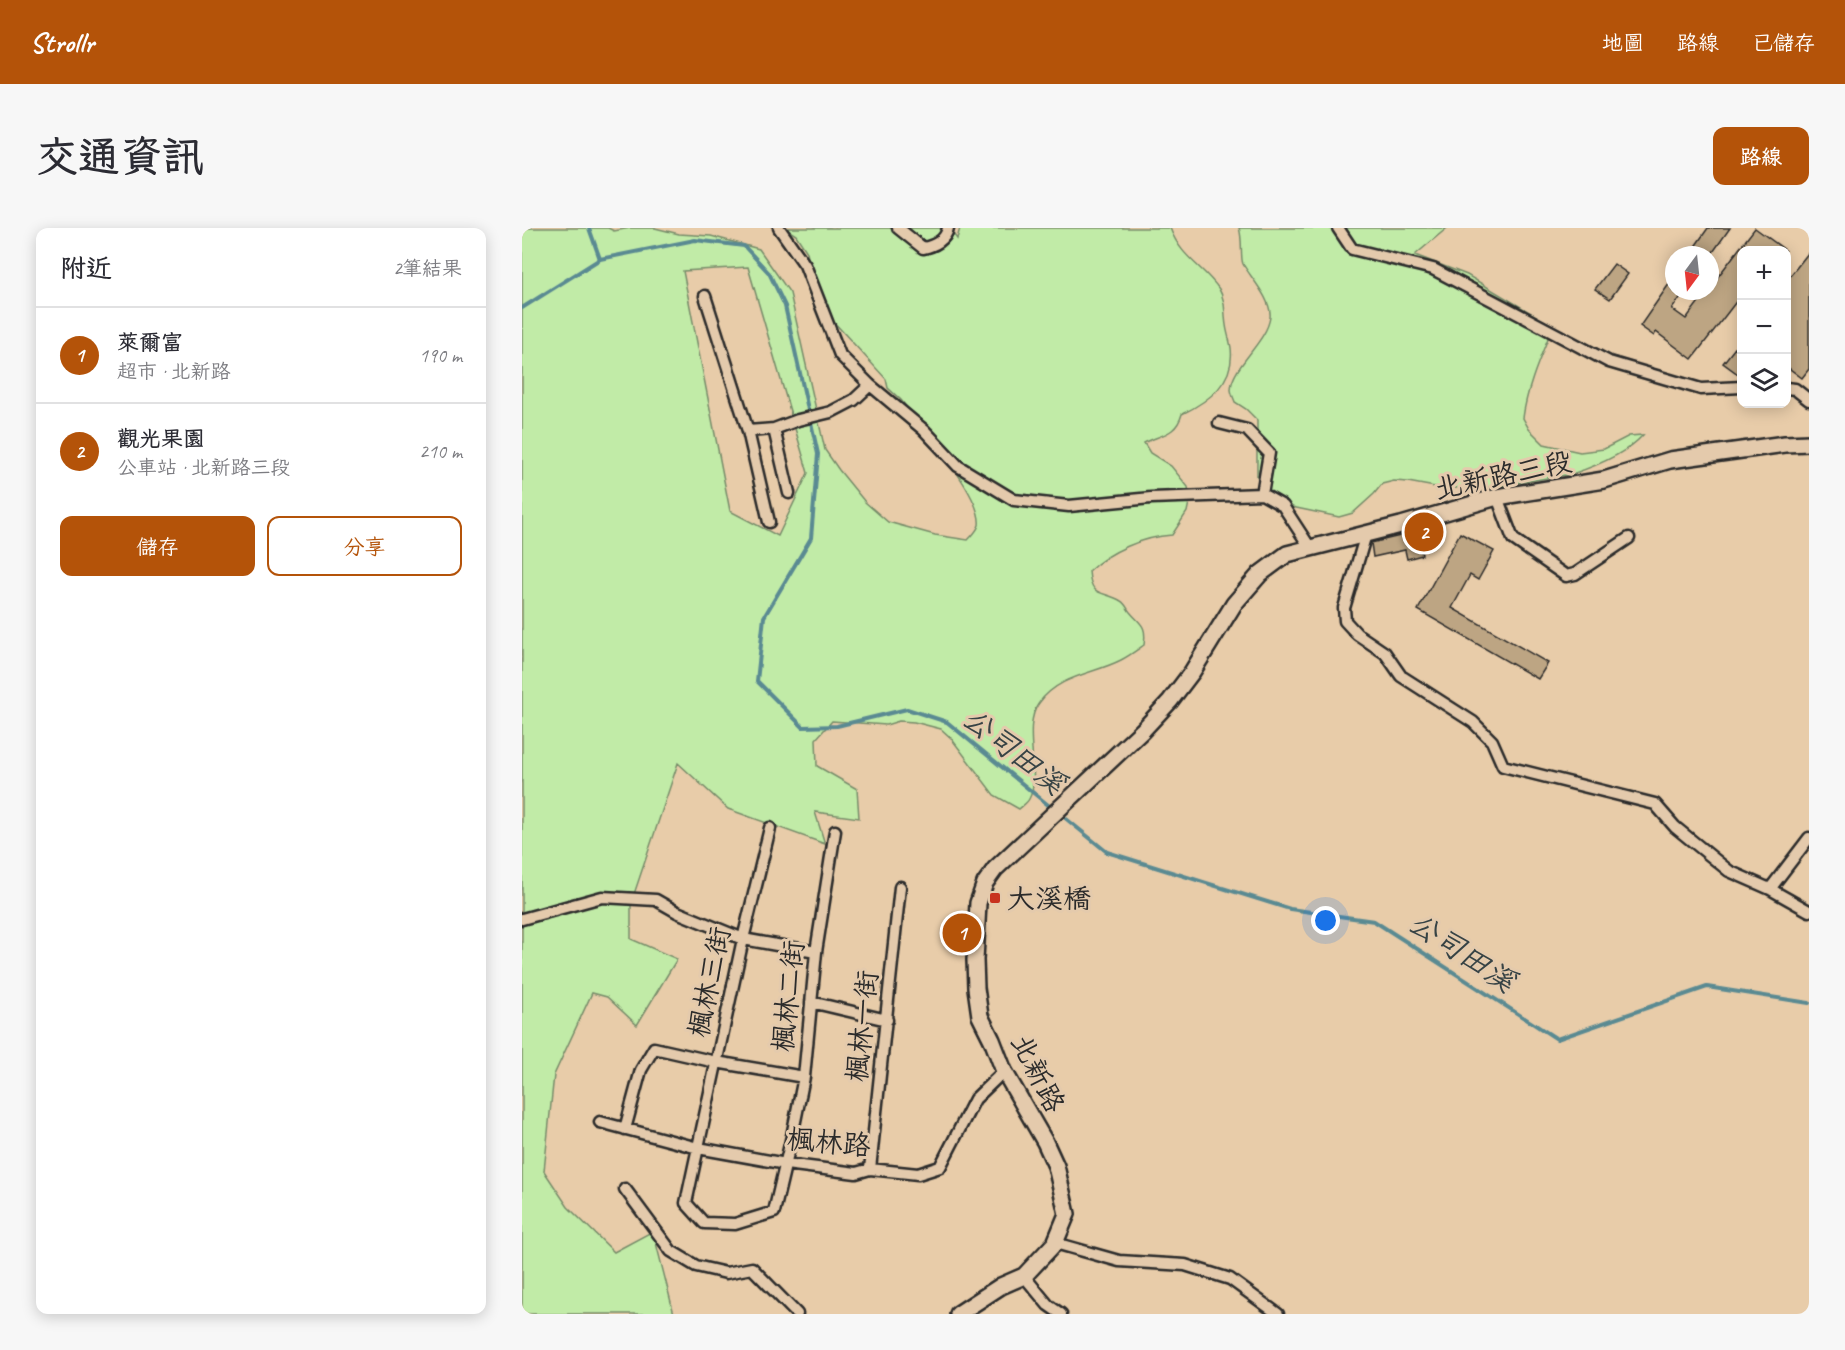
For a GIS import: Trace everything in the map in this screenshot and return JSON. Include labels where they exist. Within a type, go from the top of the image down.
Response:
[{"type":"main road","name":"北新路三段","points":[[1042,824],[1142,731],[1192,672],[1234,604],[1260,574],[1287,555],[1497,497],[1604,480],[1670,460],[1785,444],[1809,443]]},
{"type":"main road","name":"北新路","points":[[958,1314],[1001,1286],[1024,1276],[1055,1243],[1067,1214],[1056,1166],[1045,1142],[1004,1071],[993,1040],[980,1016],[976,988],[975,942],[978,903],[985,883],[995,869],[1042,824]]},
{"type":"street","points":[[779,228],[805,265],[840,355],[870,385],[924,430],[958,466],[1014,500],[1069,506],[1151,498],[1262,494],[1284,506],[1311,549]]},
{"type":"street","points":[[898,228],[923,248],[935,245],[947,233],[948,228]]},
{"type":"street","points":[[1338,228],[1352,249],[1432,269],[1609,362],[1701,389],[1737,387]]},
{"type":"street","points":[[705,296],[748,431],[769,522]]},
{"type":"street","points":[[748,431],[774,429],[831,412],[854,400],[870,385]]},
{"type":"street","points":[[1791,389],[1809,400]]},
{"type":"street","points":[[1219,423],[1247,430],[1269,453],[1262,494]]},
{"type":"street","points":[[774,429],[789,493]]},
{"type":"street","points":[[1497,497],[1513,539],[1566,576],[1575,574],[1629,538]]},
{"type":"street","points":[[1366,534],[1344,608],[1345,621],[1357,634],[1385,653],[1401,676],[1473,722],[1492,741],[1503,766],[1655,804],[1675,827],[1729,872],[1770,889],[1809,911]]},
{"type":"street","name":"楓林三街","points":[[770,828],[743,939],[686,1203],[704,1223],[735,1224],[774,1212],[786,1164]]},
{"type":"street","name":"楓林二街","points":[[786,1164],[804,1077],[816,952],[835,831]]},
{"type":"street","points":[[1770,889],[1809,838]]},
{"type":"street","name":"楓林一街","points":[[870,1169],[900,887]]},
{"type":"street","points":[[522,919],[602,897],[656,900],[677,912],[743,939],[816,952]]},
{"type":"street","points":[[811,1002],[887,1020]]},
{"type":"street","points":[[625,1129],[641,1070],[654,1048],[716,1062],[804,1077]]},
{"type":"street","name":"楓林路","points":[[600,1122],[698,1148],[786,1164],[856,1173],[870,1169],[918,1174],[940,1167],[975,1099],[1004,1071]]},
{"type":"street","points":[[625,1189],[671,1251],[696,1266],[726,1273],[752,1268],[797,1314]]},
{"type":"street","points":[[1055,1243],[1119,1260],[1185,1265],[1219,1275],[1230,1279],[1278,1314]]},
{"type":"street","points":[[1024,1276],[1048,1305],[1060,1314]]},
{"type":"green space","points":[[522,228],[608,228],[614,231],[630,228],[655,228],[679,234],[711,236],[759,249],[790,293],[825,450],[839,470],[865,502],[888,522],[935,535],[968,540],[979,525],[978,512],[961,479],[935,442],[901,400],[888,388],[886,379],[832,320],[812,281],[807,252],[796,235],[785,228],[949,228],[957,239],[960,228],[1170,228],[1180,247],[1219,289],[1224,302],[1231,360],[1229,371],[1218,389],[1202,403],[1182,414],[1172,430],[1144,443],[1150,453],[1171,466],[1188,487],[1190,498],[1187,512],[1172,535],[1128,546],[1107,557],[1089,571],[1095,590],[1125,604],[1140,623],[1145,633],[1144,645],[1111,665],[1077,676],[1056,686],[1039,703],[1032,724],[1034,778],[1032,789],[1028,800],[1019,809],[994,795],[951,738],[941,729],[914,722],[899,721],[886,725],[832,721],[816,739],[817,766],[857,789],[859,818],[815,812],[825,844],[728,809],[678,763],[631,903],[631,939],[677,959],[637,1025],[607,997],[592,993],[554,1075],[544,1171],[568,1207],[614,1252],[653,1231],[674,1314],[522,1314]],"holes":[[[748,267],[808,473],[778,536],[730,511],[683,271]]]},
{"type":"green space","points":[[1239,228],[1447,228],[1415,255],[1467,275],[1553,326],[1535,371],[1525,406],[1523,418],[1529,429],[1544,444],[1580,452],[1604,449],[1629,436],[1643,435],[1619,454],[1572,474],[1480,489],[1435,487],[1394,481],[1382,484],[1353,513],[1339,517],[1287,506],[1264,490],[1257,477],[1257,420],[1235,402],[1231,391],[1237,372],[1263,336],[1270,317],[1270,310],[1264,296],[1243,264]]},
{"type":"building","points":[[1708,228],[1730,228],[1717,246],[1695,246]]},
{"type":"building","points":[[1755,228],[1780,246],[1741,246]]},
{"type":"building","points":[[1737,252],[1737,300],[1692,359],[1656,332],[1654,336],[1640,326],[1665,290],[1665,300],[1678,300],[1672,309],[1686,319],[1700,300],[1719,300],[1719,275]]},
{"type":"building","points":[[1809,252],[1809,369],[1802,378],[1791,370],[1791,275]]},
{"type":"building","points":[[1614,264],[1628,274],[1610,299],[1595,289]]},
{"type":"building","points":[[1737,345],[1737,373],[1723,363]]},
{"type":"building","points":[[1417,532],[1422,555],[1407,559],[1405,550],[1373,557],[1371,543]]},
{"type":"building","points":[[1460,533],[1494,551],[1478,580],[1470,575],[1452,608],[1548,663],[1538,679],[1418,610]]},
{"type":"waterway","name":"公司田溪","points":[[589,228],[600,259],[695,240],[744,246],[769,273],[785,306],[818,454],[811,538],[764,617],[757,681],[803,727],[837,726],[907,709],[947,722],[1053,809]]},
{"type":"waterway","points":[[522,308],[600,259]]},
{"type":"waterway","name":"公司田溪","points":[[1059,813],[1107,852],[1290,909],[1374,921],[1557,1039],[1707,987],[1809,1003]]},
{"type":"place","name":"觀光果園","points":[[1424,532]]},
{"type":"place","name":"大溪橋","points":[[995,898]]},
{"type":"place","name":"萊爾富","points":[[962,933]]}]
